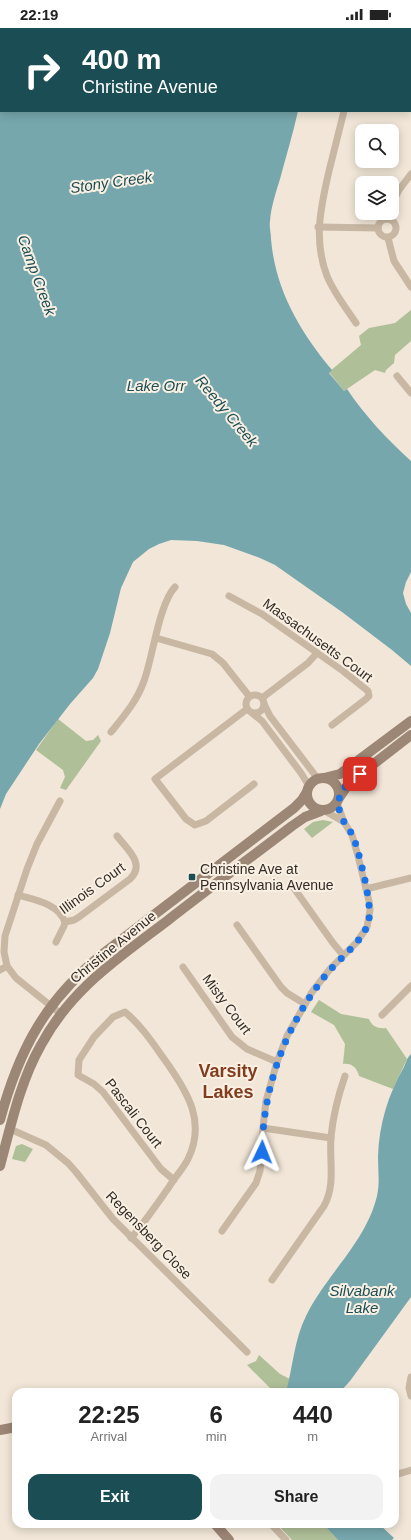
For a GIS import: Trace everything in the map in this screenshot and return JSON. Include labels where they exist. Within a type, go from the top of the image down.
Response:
[{"type":"main road","points":[[411,721],[340,774],[321,778],[308,789],[308,802],[316,810],[329,810],[338,801],[349,783],[411,735]]},
{"type":"main road","points":[[321,778],[330,779],[338,787],[338,801]]},
{"type":"main road","name":"Christine Avenue","points":[[0,1120],[8,1089],[23,1053],[37,1026],[51,1006],[75,978],[95,960],[294,808],[302,800],[308,789]]},
{"type":"main road","name":"Christine Avenue","points":[[0,1166],[29,1070],[43,1041],[61,1014],[85,986],[106,967],[308,815],[323,811]]},
{"type":"main road","points":[[0,1125],[10,1129]]},
{"type":"main road","points":[[0,1430],[12,1428]]},
{"type":"main road","points":[[219,1528],[230,1540]]},
{"type":"street","points":[[344,112],[321,203],[318,227],[321,255],[327,276],[356,323]]},
{"type":"street","points":[[399,190],[411,174]]},
{"type":"street","points":[[382,220],[378,225],[378,228],[381,235],[388,238],[394,235],[396,228],[391,220]]},
{"type":"street","points":[[318,227],[378,228]]},
{"type":"street","points":[[388,238],[394,261],[411,287]]},
{"type":"street","points":[[397,376],[411,393]]},
{"type":"street","points":[[111,732],[130,709],[138,696],[149,667],[167,598],[175,587]]},
{"type":"street","name":"Massachusetts Court","points":[[229,596],[262,614],[368,691],[369,696],[332,725]]},
{"type":"street","points":[[156,638],[212,654],[223,663],[249,696]]},
{"type":"street","points":[[254,784],[206,821],[195,824],[186,819],[155,779],[250,711],[260,711],[263,701],[308,663],[317,653]]},
{"type":"street","points":[[249,696],[257,695],[263,701],[270,716],[321,778]]},
{"type":"street","points":[[249,696],[245,704],[250,711],[258,717],[301,773],[308,789]]},
{"type":"street","points":[[60,801],[37,844],[18,895],[4,945],[4,952],[7,966],[16,978],[61,1014]]},
{"type":"street","points":[[222,1231],[256,1183],[259,1176],[262,1164],[263,1128],[266,1101],[277,1062],[287,1036],[305,1004],[330,969],[357,942],[367,927],[370,910],[366,889],[355,844],[352,835],[344,822],[338,801]]},
{"type":"street","points":[[323,811],[344,822]]},
{"type":"street","name":"Illinois Court","points":[[56,942],[65,922],[69,922],[79,917],[132,877],[135,873],[137,868],[135,860],[117,836]]},
{"type":"street","points":[[366,889],[411,878]]},
{"type":"street","points":[[291,884],[333,944],[344,955]]},
{"type":"street","points":[[18,895],[51,906],[61,915],[65,922]]},
{"type":"street","points":[[237,925],[281,987],[287,993],[305,1004]]},
{"type":"street","points":[[0,970],[7,966]]},
{"type":"street","name":"Misty Court","points":[[183,967],[232,1037],[247,1049],[277,1062]]},
{"type":"street","points":[[382,1015],[411,986]]},
{"type":"street","name":"Pascali Court","points":[[125,1012],[143,1029],[184,1087],[192,1105],[195,1131],[192,1149],[182,1170],[174,1180],[161,1169],[104,1092],[94,1084],[78,1075],[79,1060],[96,1035],[113,1017],[125,1012]]},
{"type":"street","points":[[272,1280],[324,1206],[329,1195],[332,1177],[331,1138],[335,1110],[345,1076]]},
{"type":"street","points":[[263,1128],[331,1138]]},
{"type":"street","name":"Regensberg Close","points":[[10,1129],[37,1140],[61,1157],[76,1172],[106,1210],[131,1238],[247,1352]]},
{"type":"street","points":[[131,1238],[141,1227],[174,1180]]},
{"type":"street","points":[[411,1377],[409,1388],[411,1396]]},
{"type":"street","points":[[399,1474],[411,1470]]},
{"type":"street","points":[[275,1528],[286,1540]]},
{"type":"green space","points":[[411,310],[411,341],[395,355],[394,363],[386,370],[385,373],[375,370],[344,391],[329,372],[361,345],[359,336],[369,328],[395,323]]},
{"type":"green space","points":[[58,719],[86,741],[93,740],[98,735],[101,741],[66,790],[60,788],[65,777],[63,770],[36,750]]},
{"type":"green space","points":[[323,820],[333,822],[312,838],[304,829],[313,822]]},
{"type":"green space","points":[[319,1000],[341,1014],[369,1019],[376,1027],[386,1028],[407,1059],[393,1089],[359,1076],[354,1067],[349,1064],[343,1064],[345,1044],[334,1025],[311,1012]]},
{"type":"green space","points":[[22,1144],[33,1149],[25,1162],[12,1159],[16,1146]]},
{"type":"green space","points":[[259,1355],[280,1374],[290,1379],[287,1388],[270,1388],[247,1365],[256,1361]]},
{"type":"green space","points":[[281,1528],[327,1528],[338,1540],[292,1540]]},
{"type":"water","name":"Lake Orr","points":[[0,112],[298,112],[271,210],[270,226],[273,257],[291,309],[320,356],[332,370],[329,373],[344,391],[347,389],[361,409],[377,427],[411,461],[411,572],[403,593],[406,604],[411,613],[411,666],[342,612],[275,565],[224,545],[197,541],[171,540],[159,544],[149,549],[133,562],[121,588],[110,633],[98,669],[93,678],[70,704],[39,744],[6,794],[0,809]]},
{"type":"water","name":"Silvabank Lake","points":[[411,1054],[411,1297],[344,1388],[287,1388],[296,1344],[306,1316],[324,1286],[355,1243],[372,1213],[378,1191],[378,1157],[382,1121],[393,1088]]},
{"type":"water","points":[[327,1528],[383,1528],[394,1538],[392,1540],[338,1540]]},
{"type":"place","name":"Christine Ave at Pennsylvania Avenue","points":[[192,877]]},
{"type":"district","name":"Varsity Lakes","points":[[228,1081]]},
{"type":"route","points":[[262,1152],[266,1101],[272,1076],[287,1036],[312,992],[330,969],[357,942],[367,927],[370,910],[358,856],[352,835],[344,822],[337,803],[344,788],[360,774]]},
{"type":"water label","name":"Stony Creek","points":[[111,182]]},
{"type":"water label","name":"Camp Creek","points":[[37,275]]},
{"type":"water label","name":"Reedy Creek","points":[[227,411]]}]
